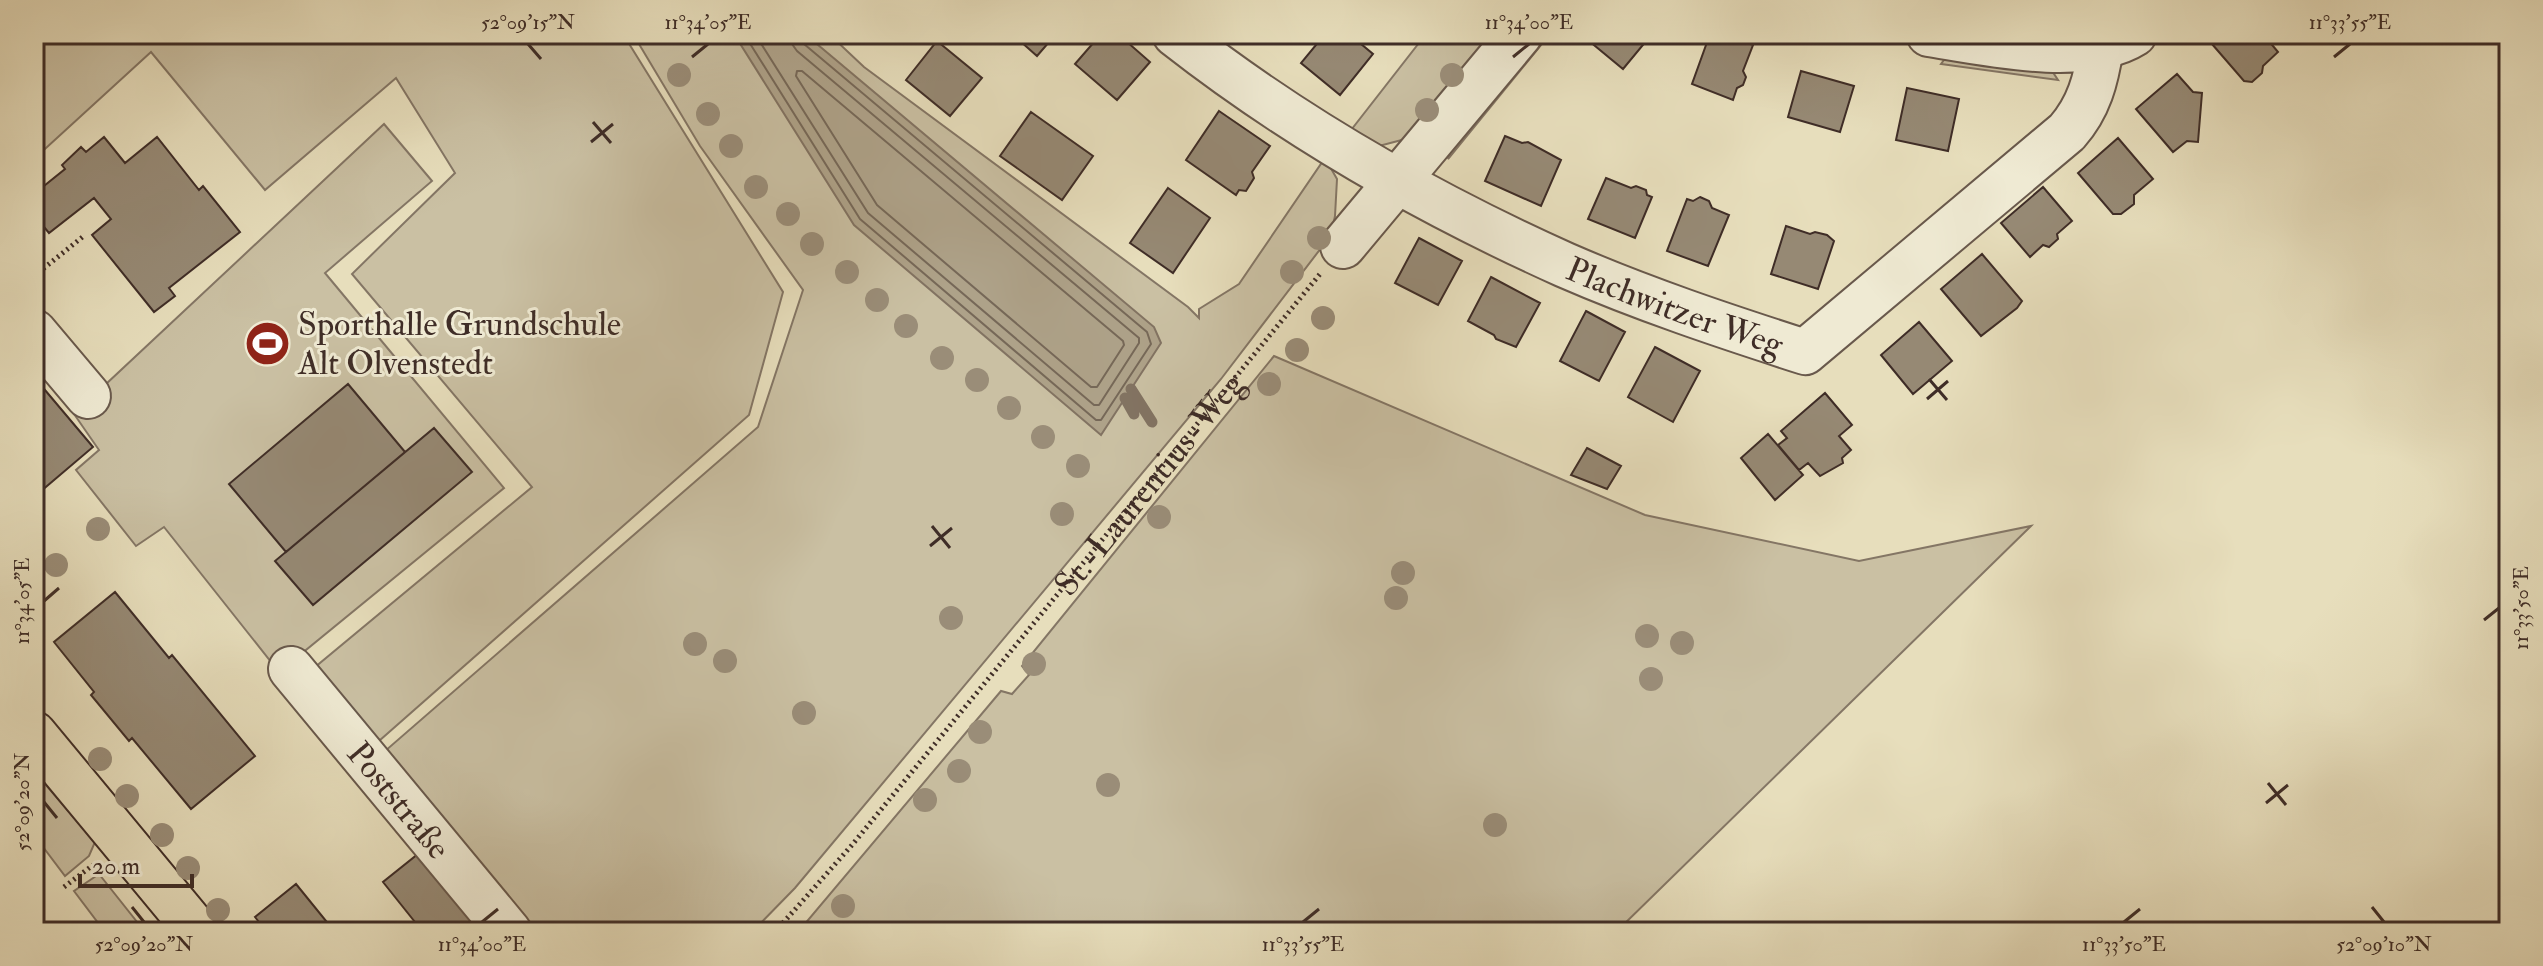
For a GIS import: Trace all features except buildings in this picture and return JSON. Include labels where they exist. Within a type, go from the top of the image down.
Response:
[{"type":"main road","points":[[34,734],[198,932]]},
{"type":"street","name":"Plachwitzer Weg","points":[[1175,34],[1221,70],[1398,183],[1568,266],[1718,324],[1805,352],[2067,132],[2078,119],[2118,41]]},
{"type":"street","points":[[1343,246],[1520,34]]},
{"type":"street","points":[[1929,34],[2002,45],[2070,50],[2118,41]]},
{"type":"street","points":[[34,332],[88,396]]},
{"type":"street","name":"Poststraße","points":[[291,669],[509,932]]},
{"type":"path","points":[[34,276],[85,235]]},
{"type":"path","name":"St.-Laurentius-Weg","points":[[775,932],[852,845],[1343,246]]},
{"type":"path","points":[[64,887],[99,860]]},
{"type":"shaded area","points":[[34,34],[623,34],[783,292],[749,415],[371,748],[314,668],[532,487],[352,274],[455,173],[396,78],[265,190],[151,52],[34,159]]},
{"type":"shaded area","points":[[633,34],[829,34],[864,67],[1199,318],[1199,309],[1239,284],[1325,158],[1337,179],[1331,235],[1221,379],[795,888],[752,932],[519,932],[377,758],[758,427],[803,290],[700,146]]},
{"type":"shaded area","points":[[1426,34],[1493,34],[1413,137],[1379,146],[1348,134]]},
{"type":"shaded area","points":[[1536,34],[1550,34],[1448,159],[1456,131]]},
{"type":"shaded area","points":[[1950,52],[2050,68],[2058,80],[1941,64]]},
{"type":"shaded area","name":"Sporthalle Grundschule Alt Olvenstedt","points":[[384,124],[432,181],[325,273],[504,488],[279,672],[164,527],[136,546],[76,470],[99,450],[74,414]]},
{"type":"shaded area","points":[[1274,356],[1645,515],[1859,561],[2031,526],[1616,932],[798,932],[1001,691],[1012,694],[1029,675],[1022,666]]},
{"type":"shaded area","points":[[34,771],[95,842],[89,856],[65,876],[34,835]]},
{"type":"shaded area","points":[[99,874],[145,932],[105,932],[74,891]]},
{"type":"water","points":[[734,34],[805,34],[1154,327],[1161,343],[1101,435],[854,225]]},
{"type":"waterway","points":[[1131,389],[1152,422]]},
{"type":"waterway","points":[[1125,398],[1134,414]]},
{"type":"place","name":"Sporthalle Grundschule Alt Olvenstedt","points":[[267,343]]}]
